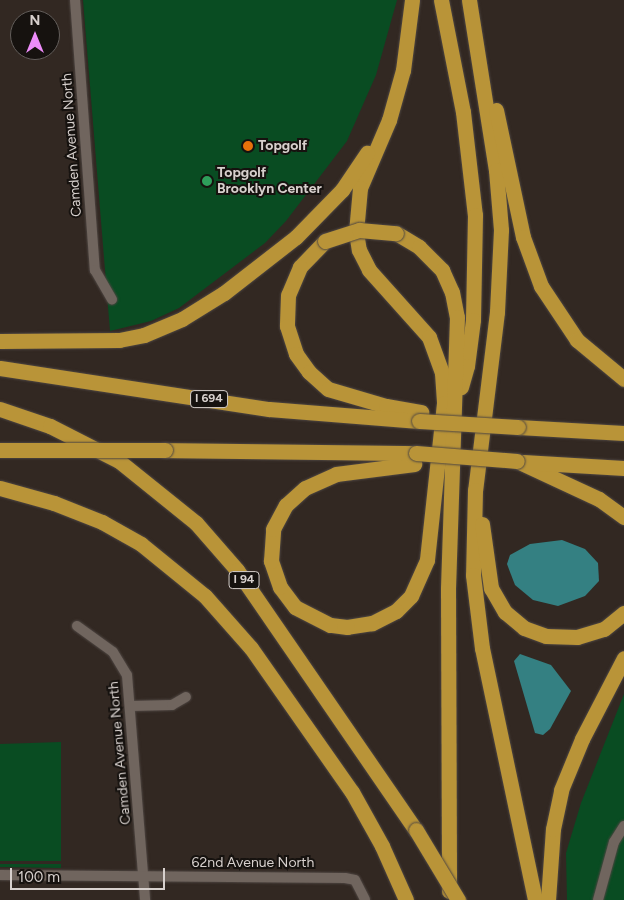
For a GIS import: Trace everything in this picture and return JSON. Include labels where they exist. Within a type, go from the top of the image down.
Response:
[{"type":"highway","points":[[412,0],[409,37],[400,81],[389,120],[360,188],[356,232],[359,250],[369,270],[429,337],[442,373],[444,403],[427,560],[411,596],[396,611],[372,623],[338,626],[323,623],[301,611],[280,587],[271,561],[273,529],[286,505],[313,483],[336,474],[415,458],[447,455],[624,468]]},
{"type":"highway","points":[[441,0],[464,122],[475,214],[475,288],[470,348],[456,400]]},
{"type":"highway","points":[[470,0],[523,237],[535,273],[550,305],[577,340],[624,379]]},
{"type":"highway","points":[[470,0],[495,162],[500,213],[500,279],[474,508],[473,575],[482,648],[535,900]]},
{"type":"highway","points":[[0,341],[92,342],[131,338],[170,325],[210,303],[296,237],[342,190],[366,154],[400,81]]},
{"type":"highway","points":[[420,417],[328,389],[309,372],[296,354],[286,326],[288,295],[300,267],[325,241],[359,230],[396,234],[425,252],[450,284],[457,326],[456,400],[448,589],[449,900]]},
{"type":"highway","name":"I 694","points":[[0,368],[269,409],[420,417],[624,433]]},
{"type":"highway","points":[[488,386],[482,526],[489,580],[500,605],[524,628],[560,638],[596,633],[624,613]]},
{"type":"highway","name":"I 94","points":[[0,409],[50,426],[119,461],[196,523],[238,570],[416,830],[458,900]]},
{"type":"highway","points":[[0,450],[165,450],[415,458]]},
{"type":"highway","points":[[517,461],[554,481],[598,499],[624,517]]},
{"type":"highway","points":[[0,488],[54,502],[102,522],[148,550],[205,596],[251,648],[352,792],[382,846],[406,900]]},
{"type":"highway","points":[[548,900],[554,824],[561,790],[582,738],[624,658]]},
{"type":"street","name":"Camden Avenue North","points":[[76,0],[95,270],[112,300]]},
{"type":"street","name":"Camden Avenue North","points":[[77,626],[113,652],[124,666],[131,706],[145,900]]},
{"type":"street","points":[[131,706],[172,705],[186,697]]},
{"type":"street","points":[[598,900],[614,842],[624,826]]},
{"type":"street","name":"62nd Avenue North","points":[[0,875],[355,880],[365,900]]},
{"type":"green space","name":"Topgolf Brooklyn Center","points":[[83,0],[397,0],[376,75],[347,141],[286,221],[265,243],[179,308],[151,321],[110,331]]},
{"type":"green space","points":[[624,694],[624,900],[567,900],[566,853],[581,803]]},
{"type":"green space","points":[[61,742],[61,861],[0,861],[0,744]]},
{"type":"green space","points":[[0,864],[61,864],[61,868],[0,867]]},
{"type":"water","points":[[562,540],[585,549],[598,563],[599,581],[585,596],[558,606],[533,600],[515,585],[507,564],[510,555],[530,544]]},
{"type":"water","points":[[520,654],[551,665],[571,691],[550,729],[543,735],[535,733],[514,661]]},
{"type":"place","name":"Topgolf","points":[[248,146]]},
{"type":"place","name":"Topgolf Brooklyn Center","points":[[207,181]]}]
